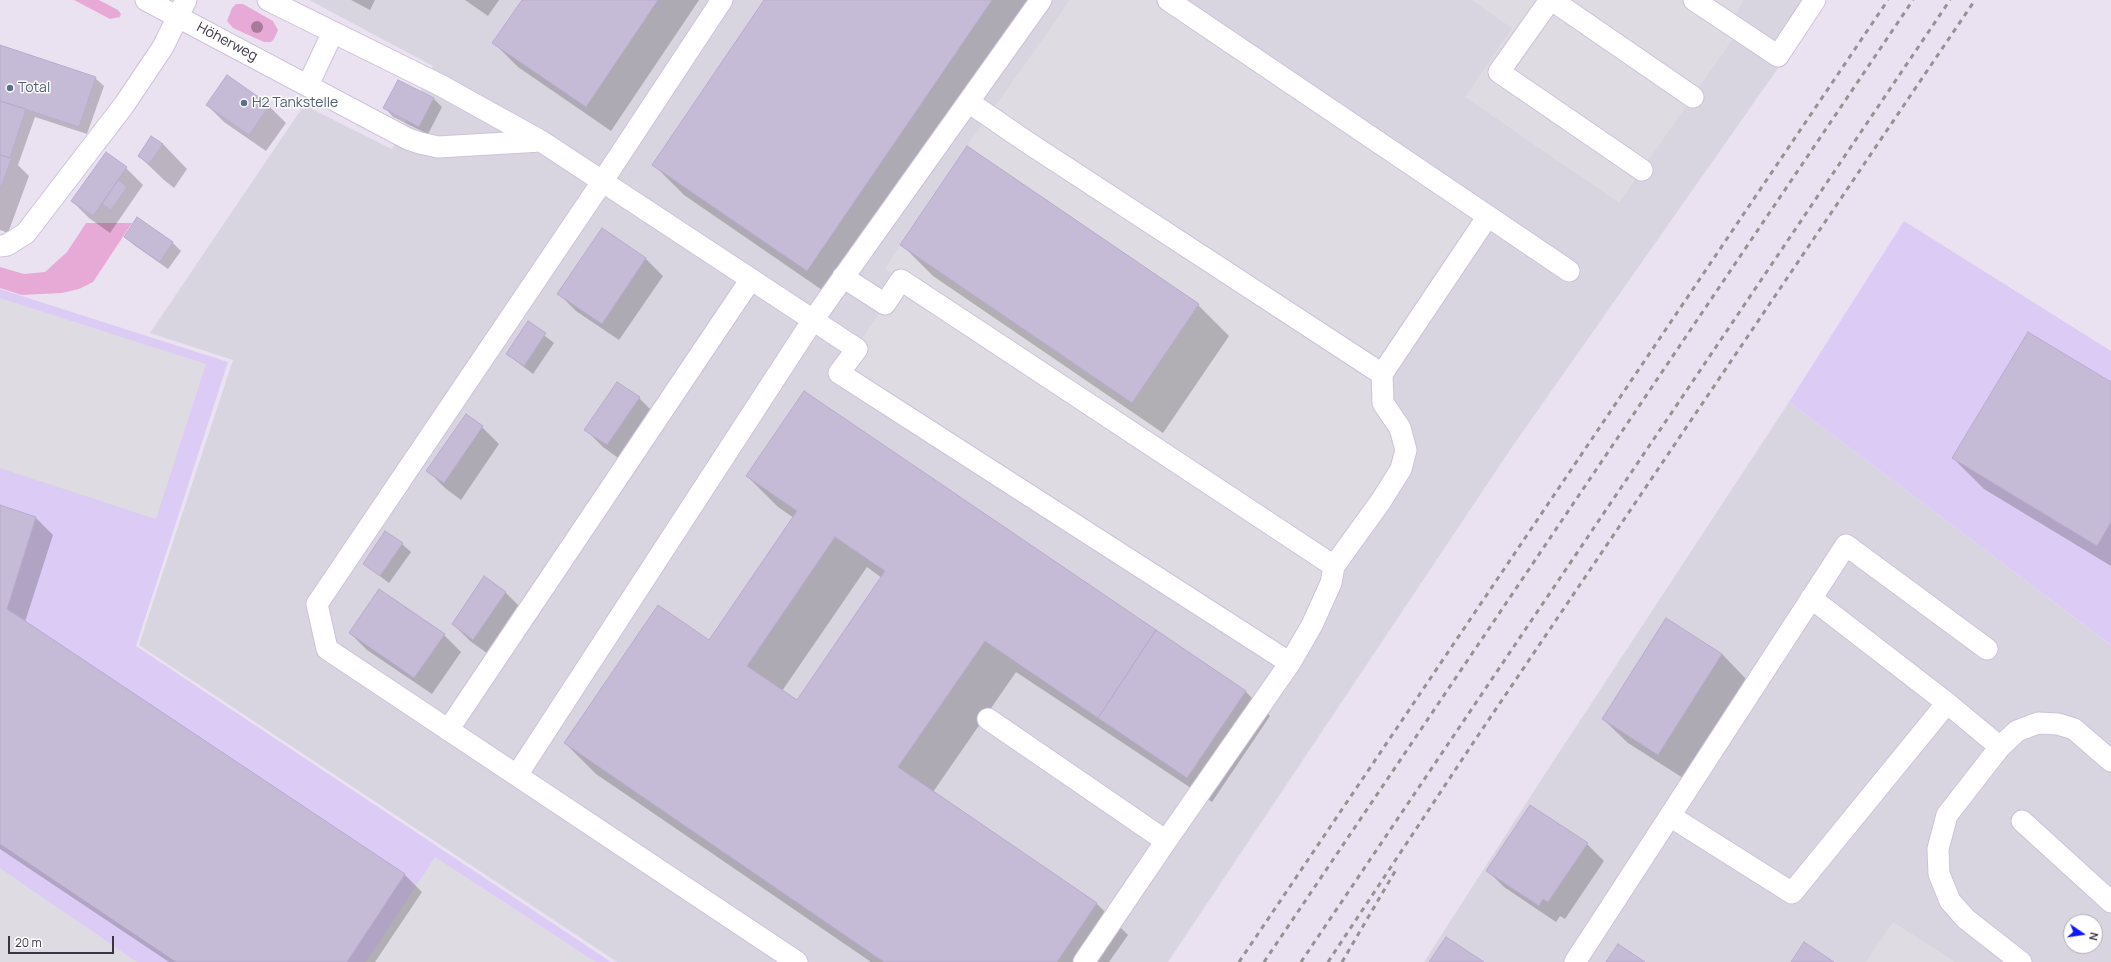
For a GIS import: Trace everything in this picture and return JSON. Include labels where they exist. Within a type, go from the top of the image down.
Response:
[{"type":"lane","name":"Höherweg","points":[[146,0],[182,8],[308,85],[420,144],[438,147],[541,141]]},
{"type":"lane","points":[[268,0],[440,85],[541,141],[857,349],[839,373],[1290,664]]},
{"type":"lane","points":[[722,0],[602,182],[317,604],[327,649],[797,962]]},
{"type":"lane","points":[[517,775],[813,320],[970,102],[1041,0]]},
{"type":"lane","points":[[1168,0],[1569,271]]},
{"type":"lane","points":[[1642,170],[1499,72],[1551,0],[1693,97]]},
{"type":"lane","points":[[1694,0],[1778,56],[1815,0]]},
{"type":"lane","points":[[0,246],[7,245],[26,233],[124,106],[163,47],[182,8]]},
{"type":"lane","points":[[308,85],[333,32]]},
{"type":"lane","points":[[970,102],[1026,142],[1382,374]]},
{"type":"lane","points":[[1084,962],[1166,841],[1290,664],[1312,625],[1331,584],[1334,566],[1381,501],[1401,469],[1406,450],[1400,428],[1383,403],[1382,374],[1488,216]]},
{"type":"lane","points":[[843,277],[885,304],[901,280],[1334,566]]},
{"type":"lane","points":[[448,730],[751,279]]},
{"type":"lane","points":[[1575,962],[1846,545],[1987,649]]},
{"type":"lane","points":[[1811,598],[1947,703],[2000,747]]},
{"type":"lane","points":[[1670,816],[1792,894],[1947,703]]},
{"type":"lane","points":[[988,720],[1166,841]]},
{"type":"lane","points":[[2021,962],[1966,919],[1950,901],[1939,874],[1938,849],[1947,816],[2000,747],[2017,731],[2038,723],[2058,724],[2074,729],[2111,760]]},
{"type":"lane","points":[[2022,821],[2111,902]]},
{"type":"shaded area","points":[[74,0],[99,0],[118,10],[121,14],[120,17],[110,19]]},
{"type":"shaded area","points":[[309,0],[1826,0],[1512,447],[1168,962],[617,962],[139,645],[233,360],[150,333],[304,105],[392,149],[433,66]]},
{"type":"shaded area","points":[[1070,0],[1168,0],[1487,216],[1382,374],[1406,450],[1290,663],[839,373],[901,280],[885,269],[900,245],[1132,403],[1199,304],[967,146]]},
{"type":"shaded area","points":[[1471,0],[1744,0],[1730,24],[1739,30],[1619,203],[1465,97],[1512,28]]},
{"type":"shaded area","points":[[236,4],[243,4],[273,21],[278,30],[271,42],[264,42],[233,28],[227,21],[232,8]]},
{"type":"shaded area","points":[[1904,221],[2111,351],[2111,645],[1789,402]]},
{"type":"shaded area","points":[[86,223],[132,223],[93,282],[79,289],[62,293],[22,295],[0,288],[0,267],[24,274],[45,272],[67,252]]},
{"type":"shaded area","points":[[0,289],[228,362],[136,646],[611,962],[0,962]]},
{"type":"shaded area","points":[[0,298],[206,364],[156,519],[0,468]]},
{"type":"shaded area","points":[[1789,402],[2111,645],[2111,962],[1424,962],[1541,780]]},
{"type":"shaded area","points":[[435,857],[596,962],[366,962]]},
{"type":"shaded area","points":[[0,868],[137,962],[0,962]]},
{"type":"shaded area","points":[[1893,922],[1955,962],[1866,962]]},
{"type":"building","points":[[522,0],[658,0],[586,107],[492,43]]},
{"type":"building","points":[[764,0],[992,0],[807,271],[652,165]]},
{"type":"building","points":[[0,45],[96,77],[79,127],[0,101]]},
{"type":"building","points":[[227,75],[270,105],[249,135],[206,105]]},
{"type":"building","points":[[398,80],[434,98],[419,127],[383,108]]},
{"type":"building","points":[[0,101],[26,109],[10,158],[0,155]]},
{"type":"building","points":[[151,136],[163,144],[149,164],[138,156]]},
{"type":"building","points":[[967,146],[1199,304],[1132,403],[900,245]]},
{"type":"building","points":[[106,152],[127,167],[93,216],[71,201]]},
{"type":"building","points":[[0,155],[12,158],[0,190]]},
{"type":"building","points":[[118,180],[127,187],[111,210],[102,204]]},
{"type":"building","points":[[137,217],[173,242],[160,262],[124,237]]},
{"type":"building","points":[[602,228],[646,258],[602,324],[557,294]]},
{"type":"building","points":[[528,321],[546,333],[524,366],[506,354]]},
{"type":"building","points":[[2028,332],[2111,382],[2111,522],[2097,546],[1952,458]]},
{"type":"building","points":[[617,382],[640,397],[607,445],[584,430]]},
{"type":"building","points":[[804,391],[1156,630],[1098,718],[985,641],[898,767],[1097,903],[1057,962],[884,962],[564,743],[658,605],[709,640],[797,511],[746,476]],"holes":[[[835,537],[885,571],[797,700],[747,666]]]},
{"type":"building","points":[[466,414],[483,426],[444,483],[426,471]]},
{"type":"building","points":[[0,505],[36,517],[7,609],[405,874],[347,962],[176,962],[0,844]]},
{"type":"building","points":[[385,531],[403,543],[380,576],[363,564]]},
{"type":"building","points":[[484,576],[506,592],[473,640],[452,624]]},
{"type":"building","points":[[379,589],[445,634],[414,678],[349,633]]},
{"type":"building","points":[[1666,618],[1722,654],[1658,755],[1602,719]]},
{"type":"building","points":[[1156,630],[1246,691],[1187,778],[1098,718]]},
{"type":"building","points":[[1530,805],[1588,843],[1548,902],[1543,899],[1539,906],[1486,871]]},
{"type":"building","points":[[1446,937],[1484,962],[1429,962]]},
{"type":"building","points":[[1804,942],[1834,962],[1791,962]]},
{"type":"building","points":[[1618,944],[1645,962],[1606,962]]},
{"type":"railway","points":[[1239,962],[1888,0]]},
{"type":"railway","points":[[1264,962],[1913,0]]},
{"type":"railway","points":[[1301,962],[1950,0]]},
{"type":"railway","points":[[1328,962],[1475,740],[1975,0]]},
{"type":"railway","points":[[1342,962],[1397,868]]},
{"type":"place","name":"Total","points":[[10,88]]},
{"type":"place","name":"H2 Tankstelle","points":[[244,103]]}]
